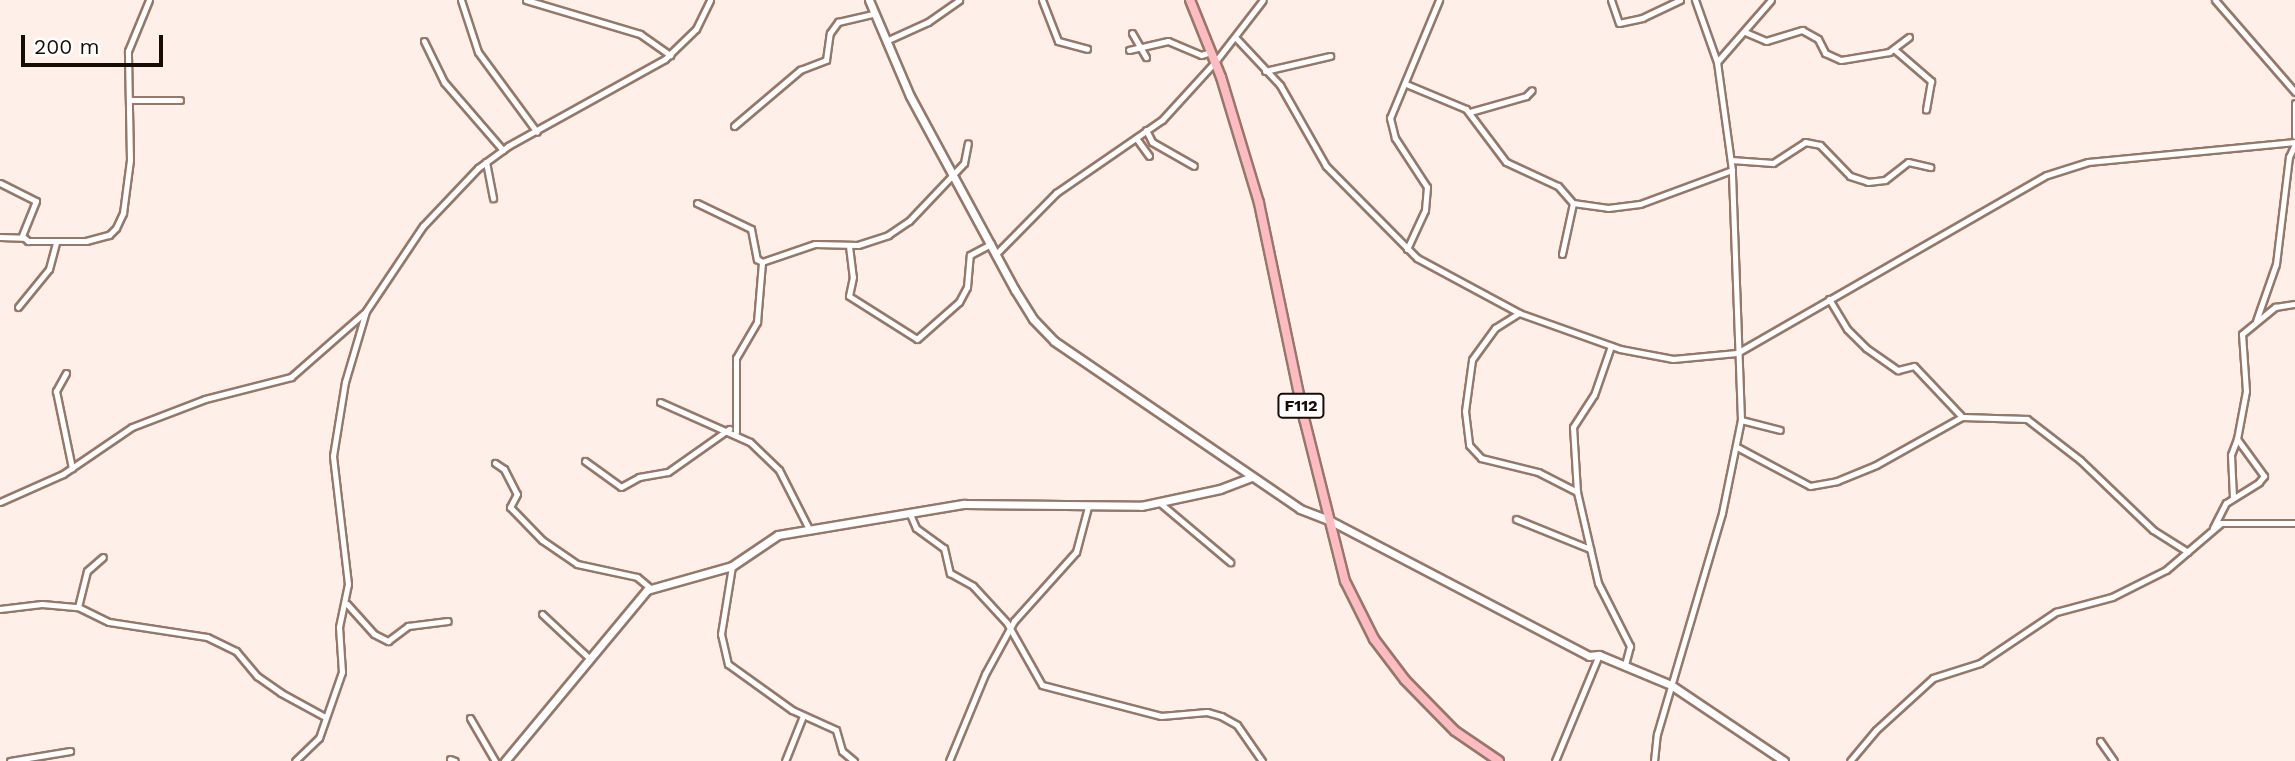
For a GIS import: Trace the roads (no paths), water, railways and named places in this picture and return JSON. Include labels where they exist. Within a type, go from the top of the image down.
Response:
[{"type":"main road","name":"F112","points":[[1190,0],[1215,62],[1259,202],[1329,520],[1353,599],[1388,661],[1455,731],[1499,761]]},
{"type":"street","points":[[0,237],[57,243],[98,239],[108,235],[120,220],[130,160],[128,51],[149,0]]},
{"type":"street","points":[[461,0],[478,52],[537,132]]},
{"type":"street","points":[[526,0],[640,34],[670,55]]},
{"type":"street","points":[[0,502],[72,468],[132,428],[205,399],[291,377],[366,311],[423,226],[486,162],[502,150],[670,55],[696,29],[710,0]]},
{"type":"street","points":[[869,0],[886,41],[952,173],[1032,319],[1054,341],[1300,509],[1329,520],[1589,656],[1600,655],[1671,685],[1784,761]]},
{"type":"street","points":[[886,41],[959,0]]},
{"type":"street","points":[[1042,0],[1058,41],[1087,49]]},
{"type":"street","points":[[996,254],[1050,198],[1146,130],[1215,62],[1263,0]]},
{"type":"street","points":[[1407,249],[1427,194],[1425,182],[1391,125],[1393,109],[1406,84],[1439,0]]},
{"type":"street","points":[[1612,0],[1619,23],[1642,18],[1680,0]]},
{"type":"street","points":[[1654,761],[1671,685],[1697,606],[1737,447],[1741,420],[1737,353],[1738,247],[1731,160],[1717,62],[1695,0]]},
{"type":"street","points":[[1717,62],[1771,0]]},
{"type":"street","points":[[2215,0],[2295,92]]},
{"type":"street","points":[[734,126],[800,71],[826,60],[830,33],[838,22],[874,14]]},
{"type":"street","points":[[1745,32],[1766,41],[1802,30],[1818,39],[1825,53],[1842,60],[1895,50],[1909,37]]},
{"type":"street","points":[[1132,33],[1146,57]]},
{"type":"street","points":[[1235,37],[1282,89],[1326,166],[1407,249],[1447,277],[1519,313],[1612,346],[1673,359],[1737,353],[2048,175],[2088,162],[2295,143]]},
{"type":"street","points":[[424,41],[444,82],[502,150]]},
{"type":"street","points":[[1129,50],[1168,41],[1201,55],[1211,52]]},
{"type":"street","points":[[1895,50],[1931,81],[1926,110]]},
{"type":"street","points":[[1265,71],[1330,56]]},
{"type":"street","points":[[1406,84],[1470,112],[1506,162],[1551,183],[1573,203],[1608,208],[1640,204],[1732,170]]},
{"type":"street","points":[[1470,112],[1526,96],[1532,90]]},
{"type":"street","points":[[129,100],[180,100]]},
{"type":"street","points":[[2295,103],[2295,136]]},
{"type":"street","points":[[1146,130],[1152,142],[1194,166]]},
{"type":"street","points":[[1136,138],[1149,156]]},
{"type":"street","points":[[1731,160],[1773,163],[1805,142],[1820,145],[1850,176],[1868,182],[1885,180],[1908,162],[1930,167]]},
{"type":"street","points":[[762,262],[815,244],[849,246],[872,241],[904,225],[966,159],[968,143]]},
{"type":"street","points":[[2256,321],[2276,264],[2289,156],[2295,143]]},
{"type":"street","points":[[486,162],[493,198]]},
{"type":"street","points":[[0,183],[36,201],[23,238]]},
{"type":"street","points":[[697,203],[751,229],[757,259],[762,262]]},
{"type":"street","points":[[1562,254],[1573,203]]},
{"type":"street","points":[[18,307],[49,269],[57,243]]},
{"type":"street","points":[[849,246],[853,277],[849,296],[917,339],[959,302],[967,287],[970,255],[991,244]]},
{"type":"street","points":[[736,432],[736,358],[757,322],[762,262]]},
{"type":"street","points":[[1829,299],[1847,329],[1866,348],[1898,370],[1914,366],[1962,417]]},
{"type":"street","points":[[2233,498],[2231,455],[2237,439],[2246,391],[2242,334],[2275,307],[2295,304]]},
{"type":"street","points":[[295,761],[319,738],[342,672],[339,627],[347,604],[333,456],[345,382],[366,311]]},
{"type":"street","points":[[1519,313],[1494,328],[1472,360],[1465,411],[1469,445],[1481,458],[1538,471],[1577,492]]},
{"type":"street","points":[[352,326],[363,322]]},
{"type":"street","points":[[1612,346],[1594,395],[1573,427],[1577,492],[1601,590],[1630,646],[1626,665]]},
{"type":"street","points":[[66,373],[56,391],[72,468]]},
{"type":"street","points":[[660,402],[736,432],[779,470],[807,527]]},
{"type":"street","points":[[1737,447],[1810,486],[1837,481],[1876,465],[1962,417],[2027,419],[2080,460],[2153,530],[2188,552]]},
{"type":"street","points":[[1741,420],[1780,430]]},
{"type":"street","points":[[585,461],[621,486],[639,477],[668,472],[729,429]]},
{"type":"street","points":[[2214,528],[2216,517],[2233,498],[2264,476],[2237,439]]},
{"type":"street","points":[[495,463],[504,470],[517,494],[510,507],[542,540],[577,564],[637,577],[650,588]]},
{"type":"street","points":[[505,761],[589,657],[650,588],[732,566],[778,535],[807,527],[964,505],[1088,506],[1160,503],[1220,489],[1251,477]]},
{"type":"street","points":[[1160,503],[1230,562]]},
{"type":"street","points":[[949,761],[985,674],[1010,629],[1076,552],[1088,506]]},
{"type":"street","points":[[910,514],[916,528],[944,548],[950,573],[974,586],[1010,629],[1030,670],[1050,689],[1161,716],[1206,712],[1220,716],[1237,725],[1262,761]]},
{"type":"street","points":[[1516,519],[1590,549]]},
{"type":"street","points":[[1850,761],[1876,730],[1933,678],[1980,663],[2056,612],[2112,597],[2166,569],[2214,528],[2236,520],[2295,523]]},
{"type":"street","points":[[78,607],[87,571],[103,557]]},
{"type":"street","points":[[732,566],[721,634],[728,664],[803,716],[839,733],[841,748],[855,761]]},
{"type":"street","points":[[0,609],[42,604],[78,607],[109,622],[218,641],[236,651],[269,684],[326,717]]},
{"type":"street","points":[[347,604],[374,634],[388,641],[408,626],[448,621]]},
{"type":"street","points":[[542,614],[589,657]]},
{"type":"street","points":[[1555,761],[1600,655]]},
{"type":"street","points":[[785,761],[803,716]]},
{"type":"street","points":[[470,718],[495,761]]},
{"type":"street","points":[[2100,741],[2113,761]]},
{"type":"street","points":[[10,761],[70,751]]}]
